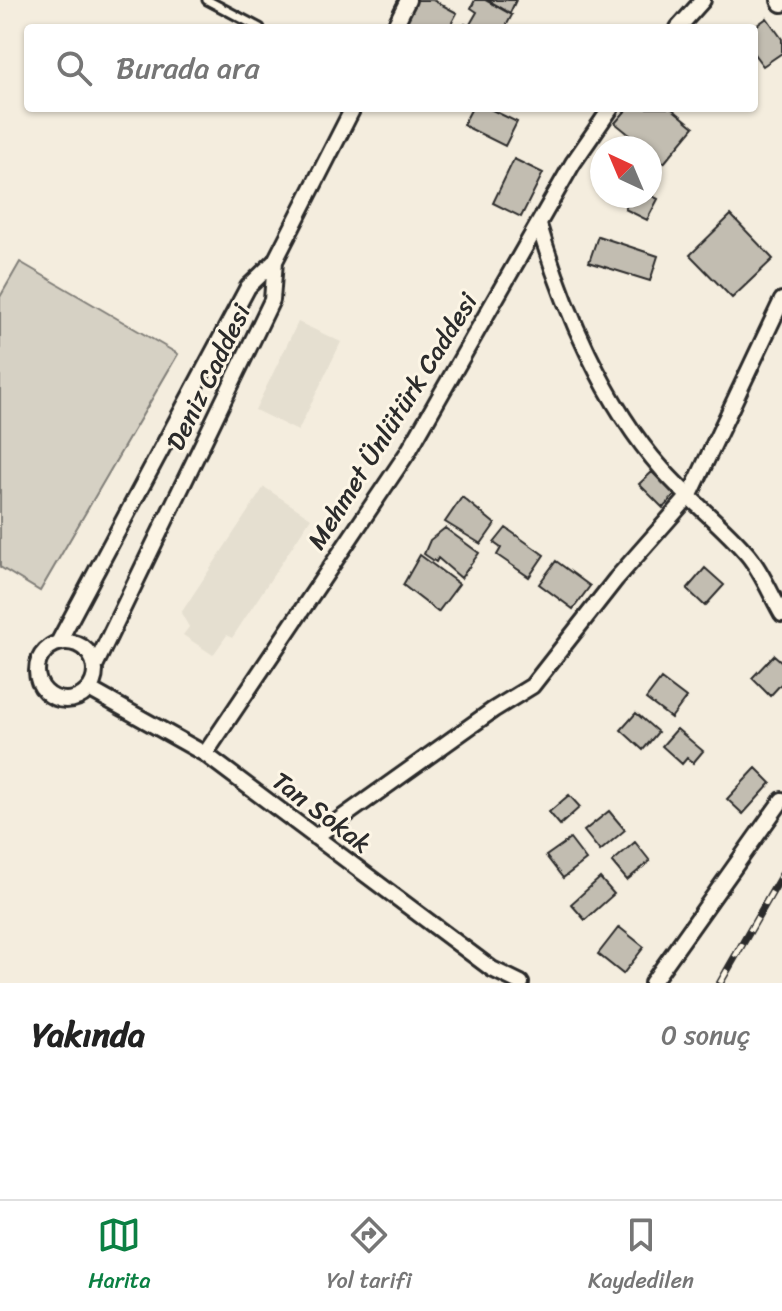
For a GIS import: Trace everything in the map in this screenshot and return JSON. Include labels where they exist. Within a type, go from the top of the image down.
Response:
[{"type":"street","points":[[396,24],[408,0]]},
{"type":"street","points":[[682,24],[703,0]]},
{"type":"street","name":"Deniz Caddesi","points":[[89,689],[95,666],[272,300],[275,261],[351,112]]},
{"type":"street","name":"Mehmet Ünlütürk Caddesi","points":[[205,754],[408,452],[573,163],[608,112]]},
{"type":"street","points":[[539,225],[566,306],[622,415],[662,469],[751,558],[782,614]]},
{"type":"street","points":[[58,643],[248,287],[275,261]]},
{"type":"street","points":[[315,837],[493,710],[532,686],[616,579],[690,495],[782,300]]},
{"type":"street","points":[[89,689],[69,701],[60,700],[43,690],[36,673],[38,663],[49,647],[58,643],[77,643],[86,648],[95,666]]},
{"type":"street","name":"Tan Sokak","points":[[89,689],[205,754],[492,969],[521,983]]},
{"type":"street","points":[[652,983],[782,800]]},
{"type":"lane","points":[[207,0],[252,24]]},
{"type":"shaded area","points":[[20,262],[178,354],[40,591],[0,567],[0,297]]},
{"type":"shaded area","points":[[298,322],[341,342],[298,431],[255,410]]},
{"type":"shaded area","points":[[264,487],[311,518],[232,638],[227,635],[213,655],[183,635],[189,627],[181,613]]},
{"type":"building","points":[[413,0],[433,0],[457,13],[451,24],[400,24]]},
{"type":"building","points":[[475,0],[485,0],[512,15],[507,24],[470,24],[477,12],[471,8]]},
{"type":"building","points":[[488,0],[516,0],[510,13]]},
{"type":"building","points":[[767,18],[782,39],[782,53],[763,66],[758,59],[758,24]]},
{"type":"building","points":[[470,112],[496,112],[517,122],[505,146],[463,125]]},
{"type":"building","points":[[625,112],[676,112],[694,127],[664,163],[662,136],[631,136],[615,123]]},
{"type":"building","points":[[514,159],[543,173],[521,217],[493,203]]},
{"type":"building","points":[[625,208],[653,208],[647,220]]},
{"type":"building","points":[[731,215],[773,259],[732,298],[690,255]]},
{"type":"building","points":[[598,236],[658,256],[650,281],[589,262]]},
{"type":"building","points":[[652,472],[675,495],[663,508],[639,484]]},
{"type":"building","points":[[462,497],[495,524],[481,544],[445,522]]},
{"type":"building","points":[[445,528],[479,553],[461,578],[438,558],[436,562],[424,554],[430,540]]},
{"type":"building","points":[[506,528],[544,555],[529,577],[497,555],[501,548],[494,543]]},
{"type":"building","points":[[420,555],[459,584],[438,612],[403,585]]},
{"type":"building","points":[[556,561],[590,586],[573,609],[539,584]]},
{"type":"building","points":[[705,568],[724,585],[705,606],[687,589]]},
{"type":"building","points":[[774,655],[782,662],[782,683],[770,696],[752,678]]},
{"type":"building","points":[[661,679],[686,698],[671,718],[646,699]]},
{"type":"building","points":[[636,713],[658,732],[643,750],[621,730]]},
{"type":"building","points":[[677,729],[703,751],[693,763],[687,758],[682,764],[662,746]]},
{"type":"building","points":[[756,768],[771,783],[743,814],[727,799]]},
{"type":"building","points":[[569,795],[580,807],[560,825],[549,812]]},
{"type":"building","points":[[609,811],[625,830],[600,851],[584,831]]},
{"type":"building","points":[[570,839],[586,860],[563,878],[546,856]]},
{"type":"building","points":[[635,842],[650,861],[627,880],[612,862]]},
{"type":"building","points":[[600,878],[614,894],[585,920],[571,904]]},
{"type":"building","points":[[619,927],[644,947],[623,974],[598,954]]},
{"type":"railway","points":[[720,983],[782,875]]}]
